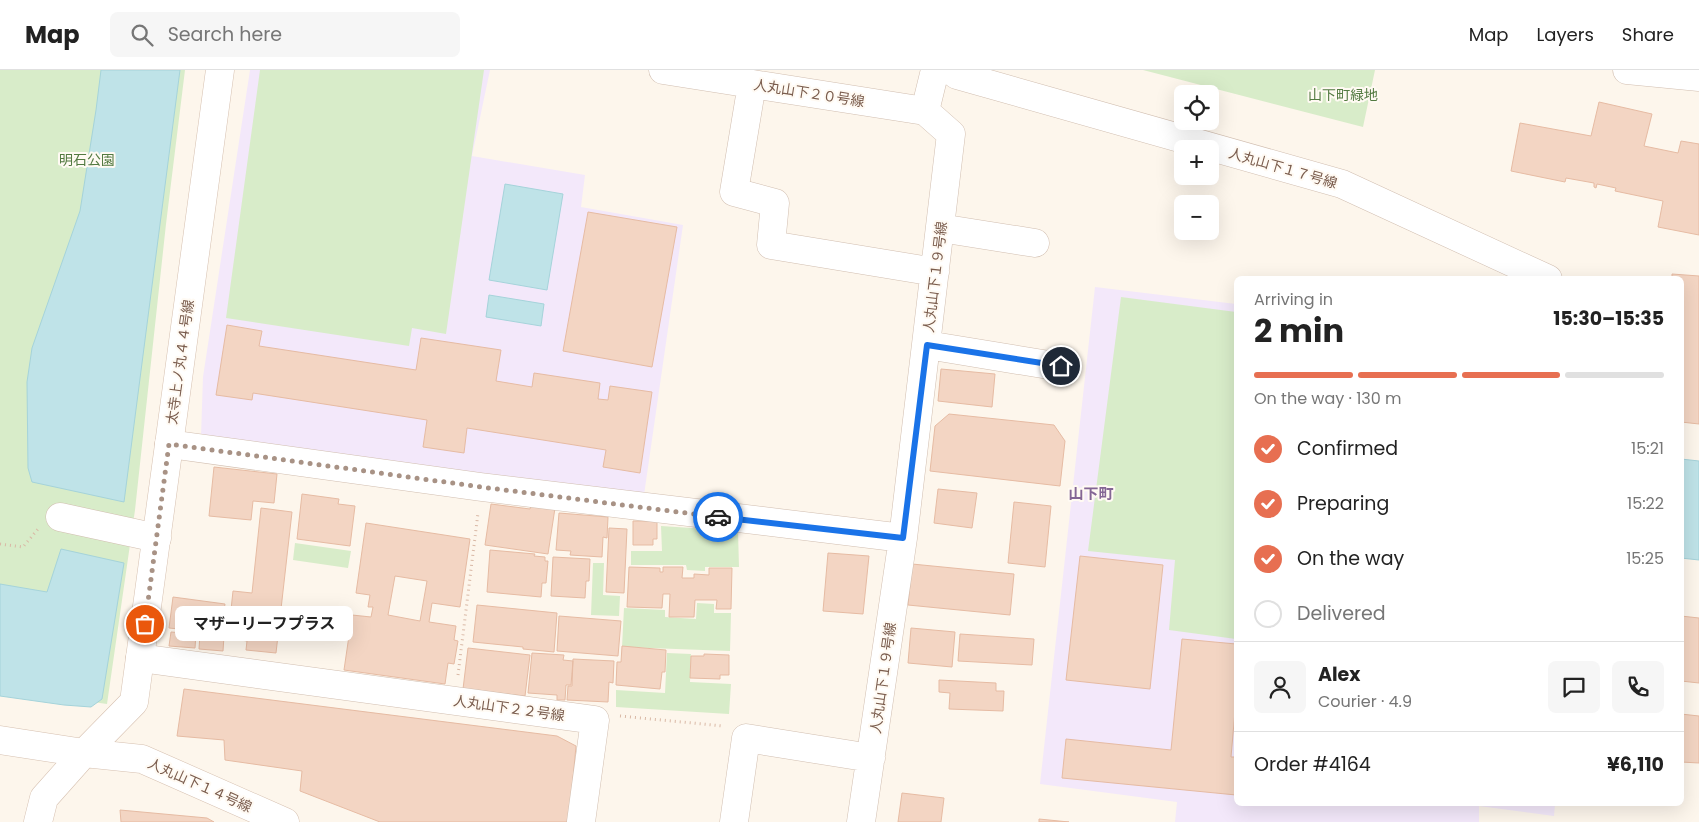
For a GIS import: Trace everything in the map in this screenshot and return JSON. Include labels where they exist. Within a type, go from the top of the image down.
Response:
[{"type":"street","name":"太寺上ノ丸４４号線","points":[[38,822],[44,798],[84,753],[134,702],[140,658],[145,536],[169,444],[220,70]]},
{"type":"street","name":"人丸山下２０号線","points":[[663,70],[925,111]]},
{"type":"street","points":[[925,111],[936,70]]},
{"type":"street","name":"人丸山下１７号線","points":[[950,70],[957,75],[1342,184],[1541,276]]},
{"type":"street","points":[[1627,70],[1699,77]]},
{"type":"street","points":[[752,84],[734,192],[775,203],[771,245],[935,272]]},
{"type":"street","name":"人丸山下１９号線","points":[[862,822],[903,538],[951,134],[925,111]]},
{"type":"street","points":[[940,228],[1036,243]]},
{"type":"street","points":[[927,345],[1061,366]]},
{"type":"street","points":[[169,444],[481,487],[903,538]]},
{"type":"street","points":[[60,517],[145,536]]},
{"type":"street","name":"人丸山下２２号線","points":[[140,658],[595,720]]},
{"type":"street","points":[[581,822],[595,720]]},
{"type":"street","points":[[734,822],[746,738],[871,758]]},
{"type":"street","name":"人丸山下１４号線","points":[[0,740],[84,753],[142,759],[285,822]]},
{"type":"path","points":[[455,701],[481,487]]},
{"type":"path","points":[[0,544],[23,547],[49,515],[60,517]]},
{"type":"path","points":[[595,720],[610,716],[741,728],[746,738]]},
{"type":"shaded area","points":[[250,70],[490,70],[472,156],[585,175],[581,207],[683,225],[644,495],[201,436],[203,377]]},
{"type":"shaded area","points":[[1095,287],[1234,304],[1234,806],[1479,806],[1479,822],[1175,822],[1177,802],[1040,784]]},
{"type":"shaded area","points":[[1479,806],[1555,806],[1554,816]]},
{"type":"green space","name":"明石公園","points":[[0,70],[185,70],[135,510],[107,704],[0,689]]},
{"type":"green space","points":[[260,70],[484,70],[446,334],[412,328],[409,346],[226,318]]},
{"type":"green space","name":"山下町緑地","points":[[1143,70],[1375,70],[1363,127],[1219,90],[1219,85],[1201,85]]},
{"type":"green space","points":[[1121,297],[1234,312],[1234,639],[1169,630],[1175,560],[1088,551]]},
{"type":"green space","points":[[661,526],[738,531],[739,567],[705,567],[705,571],[687,570],[686,565],[631,565],[631,551],[662,551]]},
{"type":"green space","points":[[295,543],[351,551],[348,568],[293,560]]},
{"type":"green space","points":[[593,563],[604,563],[603,595],[620,596],[619,616],[591,615]]},
{"type":"green space","points":[[697,603],[714,604],[714,613],[731,613],[730,651],[622,647],[624,608],[665,610],[665,617],[696,619]]},
{"type":"green space","points":[[667,653],[691,654],[690,682],[731,684],[729,714],[616,707],[616,690],[665,693]]},
{"type":"water","points":[[101,70],[180,70],[124,502],[32,482],[28,468],[27,382],[32,348],[80,211]]},
{"type":"water","points":[[505,184],[563,194],[547,290],[489,280]]},
{"type":"water","points":[[489,295],[544,304],[541,326],[486,317]]},
{"type":"water","points":[[1684,459],[1699,461],[1699,560],[1684,558]]},
{"type":"water","points":[[61,549],[124,563],[102,699],[91,707],[0,696],[0,584],[47,592]]},
{"type":"building","points":[[1599,102],[1652,114],[1644,146],[1678,153],[1681,141],[1699,144],[1699,235],[1658,227],[1663,201],[1615,191],[1616,188],[1597,184],[1596,188],[1594,183],[1566,178],[1565,182],[1511,171],[1520,123],[1591,136]]},
{"type":"building","points":[[588,212],[677,227],[652,367],[563,351]]},
{"type":"building","points":[[1672,274],[1699,276],[1699,424],[1684,422],[1684,276],[1672,276]]},
{"type":"building","points":[[227,325],[262,331],[259,346],[416,370],[421,338],[501,350],[496,381],[532,387],[534,373],[600,383],[598,399],[608,400],[610,386],[652,392],[640,473],[603,467],[606,450],[467,428],[464,453],[423,447],[427,420],[253,393],[252,400],[216,395]]},
{"type":"building","points":[[941,369],[995,374],[992,407],[938,401]]},
{"type":"building","points":[[949,414],[1054,425],[1065,441],[1060,486],[930,471],[935,426]]},
{"type":"building","points":[[214,467],[277,474],[274,503],[253,501],[251,520],[209,516]]},
{"type":"building","points":[[938,489],[977,493],[972,528],[934,523]]},
{"type":"building","points":[[302,494],[339,499],[338,504],[355,506],[350,546],[297,539]]},
{"type":"building","points":[[1014,502],[1051,506],[1045,567],[1008,563]]},
{"type":"building","points":[[491,504],[530,509],[531,505],[555,508],[548,554],[485,545]]},
{"type":"building","points":[[261,508],[292,512],[276,653],[246,650],[247,641],[228,638],[233,591],[252,593]]},
{"type":"building","points":[[559,513],[608,517],[607,538],[603,537],[602,557],[570,555],[571,551],[556,550]]},
{"type":"building","points":[[633,521],[657,521],[657,539],[653,539],[653,545],[633,545]]},
{"type":"building","points":[[366,523],[470,539],[460,607],[432,603],[429,622],[456,626],[454,640],[458,641],[454,664],[448,663],[445,684],[344,670],[352,615],[371,617],[373,607],[368,607],[370,595],[356,593]],"holes":[[[395,576],[427,581],[420,621],[388,615]]]},
{"type":"building","points":[[609,528],[627,529],[624,593],[606,592]]},
{"type":"building","points":[[490,550],[535,554],[534,556],[545,557],[545,561],[548,561],[546,583],[542,583],[541,597],[487,592]]},
{"type":"building","points":[[828,553],[869,556],[863,614],[823,611]]},
{"type":"building","points":[[1080,556],[1163,565],[1150,689],[1066,680]]},
{"type":"building","points":[[553,557],[590,559],[589,581],[586,581],[585,598],[551,596]]},
{"type":"building","points":[[912,564],[1014,574],[1010,615],[908,605]]},
{"type":"building","points":[[629,567],[660,568],[660,572],[663,572],[663,567],[683,567],[682,578],[694,578],[694,574],[709,575],[709,568],[732,568],[731,609],[716,609],[717,600],[695,600],[694,617],[669,617],[670,594],[663,594],[662,608],[627,607]]},
{"type":"building","points":[[173,597],[225,604],[222,623],[200,620],[199,631],[169,628]]},
{"type":"building","points":[[477,605],[557,613],[554,652],[473,642]]},
{"type":"building","points":[[559,616],[621,621],[618,656],[557,651]]},
{"type":"building","points":[[1684,616],[1699,618],[1699,683],[1684,681]]},
{"type":"building","points":[[911,628],[955,632],[952,667],[908,663]]},
{"type":"building","points":[[171,632],[196,634],[195,648],[169,646]]},
{"type":"building","points":[[200,634],[224,636],[223,651],[199,649]]},
{"type":"building","points":[[960,634],[1034,639],[1032,665],[958,661]]},
{"type":"building","points":[[1182,639],[1234,644],[1234,723],[1231,757],[1234,757],[1234,795],[1062,778],[1066,739],[1171,750]]},
{"type":"building","points":[[622,646],[666,650],[665,672],[662,672],[660,689],[616,685],[617,662],[621,662]]},
{"type":"building","points":[[468,648],[530,655],[525,696],[463,689]]},
{"type":"building","points":[[532,653],[564,655],[563,660],[573,661],[571,685],[566,685],[565,700],[557,700],[557,695],[528,693]]},
{"type":"building","points":[[704,654],[729,655],[729,675],[720,675],[720,679],[690,678],[691,656],[704,656]]},
{"type":"building","points":[[573,659],[614,661],[613,683],[609,682],[608,702],[567,700],[568,686],[572,686]]},
{"type":"building","points":[[939,680],[996,683],[996,691],[1004,691],[1003,711],[949,709],[950,693],[939,692]]},
{"type":"building","points":[[184,689],[557,736],[576,746],[569,822],[380,822],[300,791],[302,771],[225,760],[224,740],[177,736]]},
{"type":"building","points":[[1684,714],[1699,716],[1699,763],[1684,762]]},
{"type":"building","points":[[902,793],[944,798],[941,822],[898,822]]},
{"type":"building","points":[[120,810],[207,818],[214,822],[121,822]]},
{"type":"building","points":[[1039,819],[1069,822],[1039,822]]},
{"type":"way so far","points":[[145,624],[169,444],[481,487],[718,517]]},
{"type":"place","name":"マザーリーフプラス","points":[[145,624]]},
{"type":"district","name":"山下町","points":[[1091,493]]},
{"type":"route","points":[[718,517],[903,538],[927,345],[1061,366]]}]
